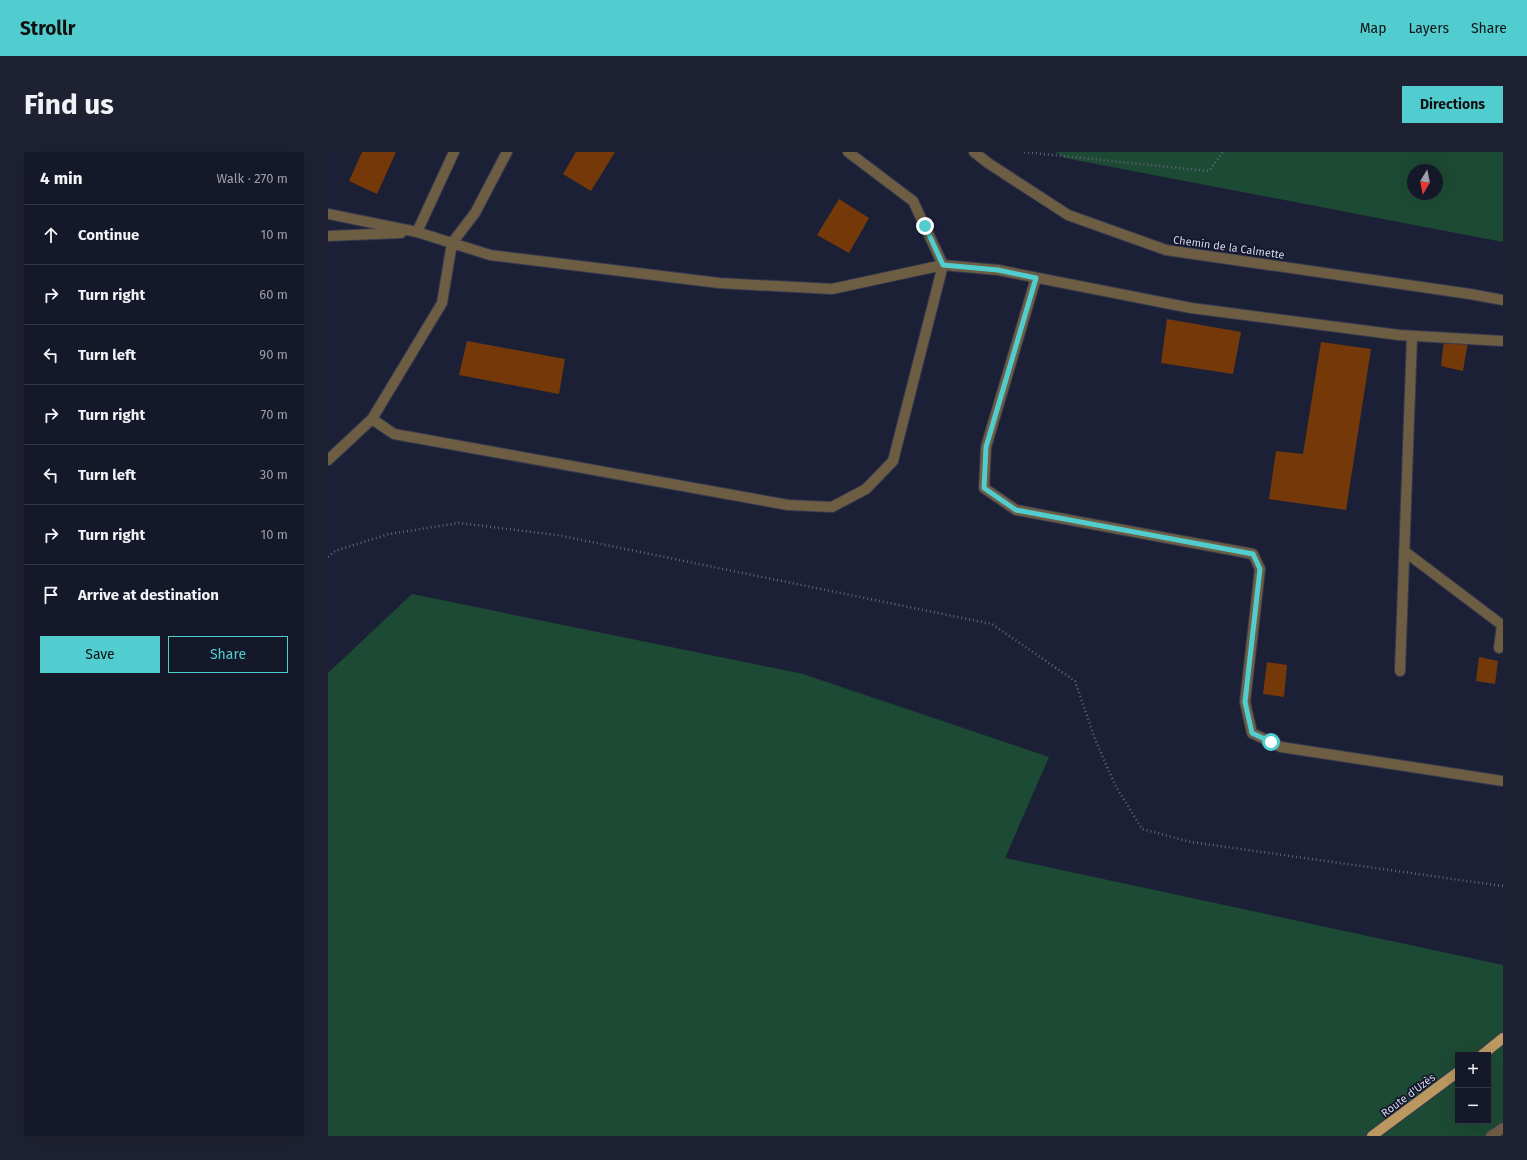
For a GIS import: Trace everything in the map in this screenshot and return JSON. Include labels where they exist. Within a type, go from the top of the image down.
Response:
[{"type":"main road","points":[[1486,1052],[1503,1038]]},
{"type":"main road","name":"Route d'Uzès","points":[[1372,1136],[1455,1074]]},
{"type":"street","points":[[417,232],[454,152]]},
{"type":"street","points":[[328,460],[372,419],[442,303],[452,243],[475,213],[507,152]]},
{"type":"street","points":[[372,419],[394,434],[788,505],[832,507],[866,489],[893,460],[943,265],[913,201],[848,152]]},
{"type":"street","name":"Chemin de la Calmette","points":[[974,152],[988,163],[1068,215],[1166,250],[1503,300]]},
{"type":"street","points":[[328,214],[417,232],[490,255],[703,281],[832,289],[943,265],[998,270],[1191,308],[1399,336],[1503,341]]},
{"type":"street","points":[[328,236],[417,232]]},
{"type":"street","points":[[1036,278],[986,447],[984,488],[1016,510],[1253,554],[1260,569],[1245,702],[1252,733],[1281,747],[1503,781]]},
{"type":"street","points":[[1400,671],[1412,336]]},
{"type":"street","points":[[1404,551],[1502,626],[1499,648]]},
{"type":"street","points":[[1491,1136],[1503,1128]]},
{"type":"path","points":[[1024,152],[1208,171],[1223,152]]},
{"type":"path","points":[[328,557],[335,551],[389,534],[459,523],[557,535],[992,624],[1075,681],[1103,759],[1115,785],[1142,829],[1191,842],[1503,886]]},
{"type":"green space","points":[[1055,152],[1503,152],[1503,242],[1065,158]]},
{"type":"green space","points":[[412,594],[803,674],[1049,757],[1005,858],[1503,965],[1503,1136],[328,1136],[328,673]]},
{"type":"building","points":[[362,152],[396,152],[377,194],[349,181]]},
{"type":"building","points":[[576,152],[615,152],[591,191],[563,174]]},
{"type":"building","points":[[839,199],[869,218],[849,253],[817,235]]},
{"type":"building","points":[[1167,319],[1241,332],[1233,374],[1161,363]]},
{"type":"building","points":[[1444,340],[1468,342],[1463,371],[1441,366]]},
{"type":"building","points":[[467,341],[565,359],[559,394],[459,375]]},
{"type":"building","points":[[1321,342],[1371,349],[1346,510],[1269,499],[1276,451],[1303,454]]},
{"type":"building","points":[[1479,657],[1498,661],[1495,684],[1476,681]]},
{"type":"building","points":[[1267,662],[1287,665],[1284,697],[1263,694]]},
{"type":"route","points":[[925,226],[943,265],[998,270],[1036,278],[986,447],[984,488],[1016,510],[1253,554],[1260,569],[1245,702],[1252,733],[1271,742]]}]
